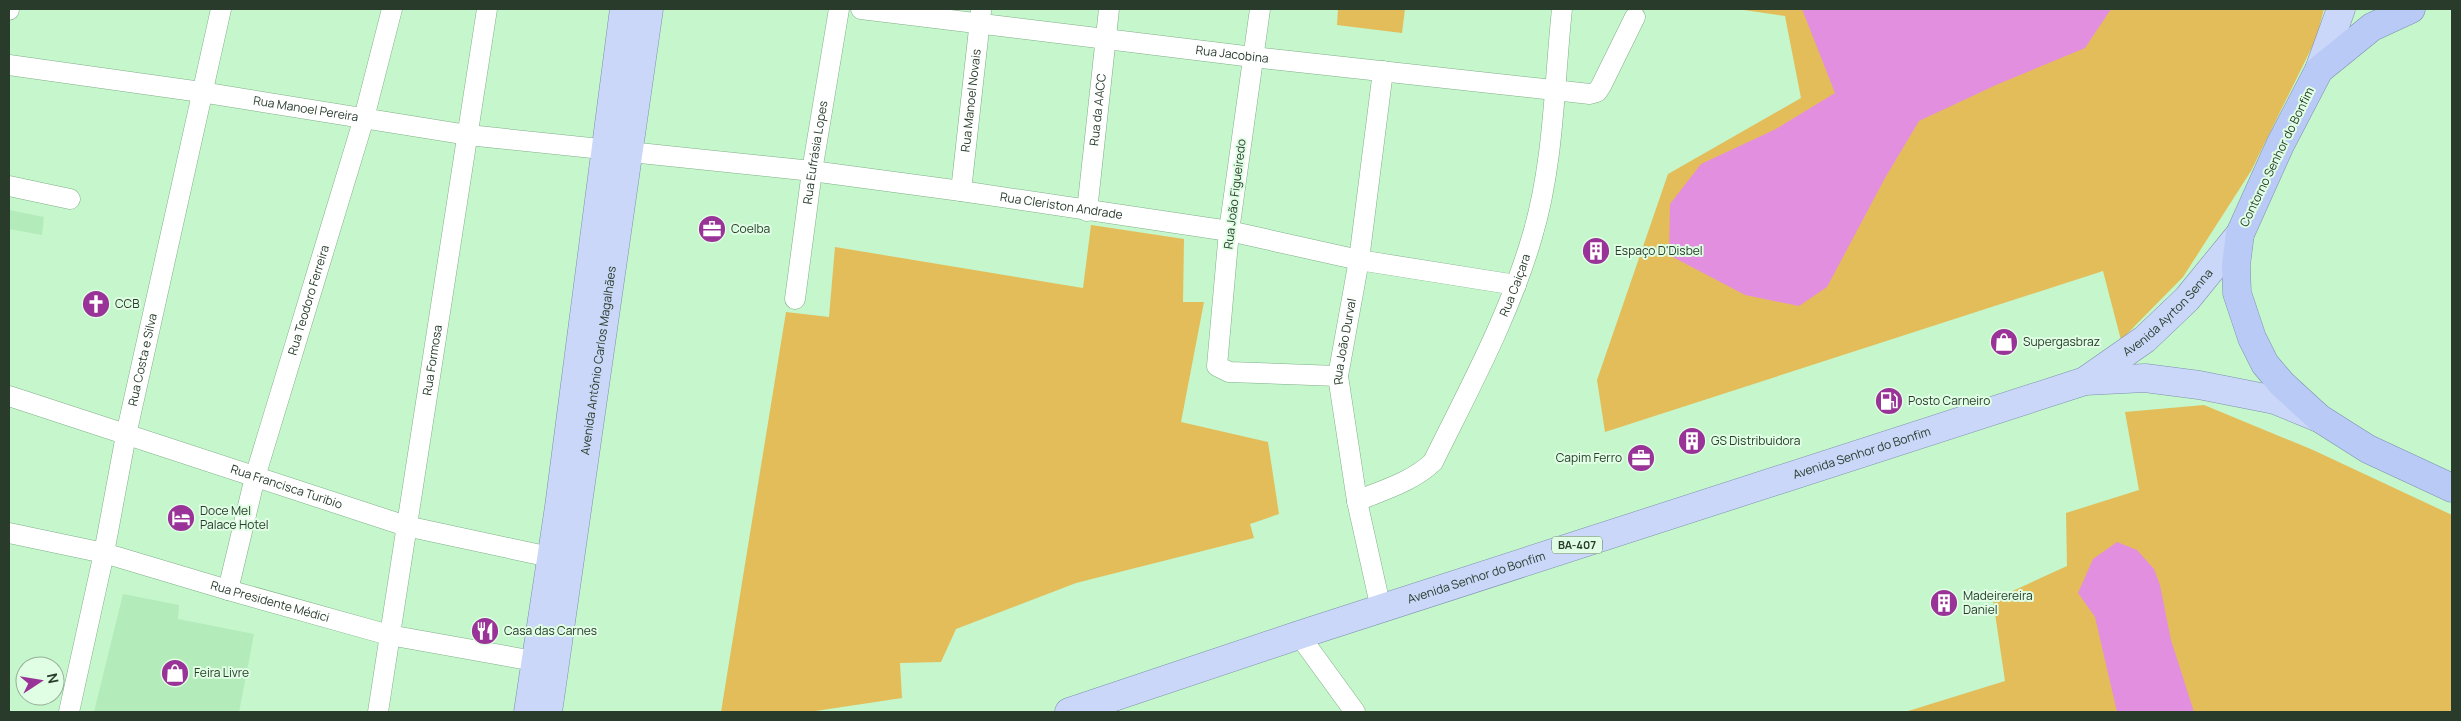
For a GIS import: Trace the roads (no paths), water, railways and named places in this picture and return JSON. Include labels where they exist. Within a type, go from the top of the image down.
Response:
[{"type":"highway","name":"Contorno Senhor do Bonfim","points":[[2411,9],[2372,27],[2319,70],[2280,145],[2240,234],[2236,265],[2237,293],[2252,338],[2265,364],[2276,378],[2319,418],[2368,449],[2452,488]]},
{"type":"main road","name":"Avenida Antônio Carlos Magalhães","points":[[528,712],[534,661],[559,559],[568,509],[616,152],[624,9]]},
{"type":"main road","name":"Avenida Antônio Carlos Magalhães","points":[[616,152],[649,9]]},
{"type":"main road","points":[[2319,70],[2341,9]]},
{"type":"main road","name":"Avenida Ayrton Senna","points":[[2085,381],[2152,333],[2187,299],[2240,234]]},
{"type":"main road","name":"Contorno Senhor do Bonfim","points":[[2085,381],[2145,378],[2200,385],[2275,400],[2319,418]]},
{"type":"main road","name":"Avenida Senhor do Bonfim","points":[[1069,712],[1299,635],[2085,381]]},
{"type":"main road","name":"Avenida Antônio Carlos Magalhães","points":[[548,712],[559,559]]},
{"type":"street","name":"Rua Costa e Silva","points":[[69,712],[104,553],[126,435],[221,9]]},
{"type":"street","name":"Rua Teodoro Ferreira","points":[[228,590],[255,477],[364,118],[392,9]]},
{"type":"street","name":"Rua Formosa","points":[[378,712],[487,9]]},
{"type":"street","name":"Rua Eufrásia Lopes","points":[[794,299],[812,171],[839,9]]},
{"type":"street","name":"Rua Jacobina","points":[[862,9],[980,15],[1104,38],[1253,57],[1590,94],[1597,92],[1601,86],[1636,17]]},
{"type":"street","name":"Rua da AACC","points":[[1087,211],[1104,38],[1109,9]]},
{"type":"street","name":"Rua João Figueiredo","points":[[1260,9],[1230,231],[1216,361],[1219,369],[1229,372],[1338,376]]},
{"type":"street","name":"Rua Caiçara","points":[[1357,501],[1409,479],[1423,471],[1433,462],[1490,348],[1516,285],[1532,237],[1542,196],[1549,159],[1562,9]]},
{"type":"street","name":"Rua Manoel Novais","points":[[961,191],[980,15]]},
{"type":"street","name":"Rua Manoel Pereira","points":[[9,65],[201,92],[468,136],[616,152]]},
{"type":"street","name":"Rua João Durval","points":[[1381,609],[1357,501],[1338,376],[1359,260],[1383,71]]},
{"type":"street","name":"Rua Cleriston Andrade","points":[[616,152],[812,171],[961,191],[1230,231],[1359,260],[1516,285]]},
{"type":"street","points":[[9,186],[70,199]]},
{"type":"street","name":"Rua Francisca Turibio","points":[[9,396],[406,526],[559,559]]},
{"type":"street","name":"Rua Presidente Médici","points":[[9,533],[104,553],[389,635],[534,661]]},
{"type":"street","points":[[1299,635],[1355,712]]},
{"type":"place","name":"Coelba","points":[[712,229]]},
{"type":"place","name":"Espaço D'Disbel","points":[[1596,251]]},
{"type":"place","name":"CCB","points":[[96,304]]},
{"type":"place","name":"Supergasbraz","points":[[2004,342]]},
{"type":"place","name":"Posto Carneiro","points":[[1889,401]]},
{"type":"place","name":"GS Distribuidora","points":[[1692,441]]},
{"type":"place","name":"Capim Ferro","points":[[1641,458]]},
{"type":"place","name":"Doce Mel Palace Hotel","points":[[181,518]]},
{"type":"place","name":"Madeirereira Daniel","points":[[1944,603]]},
{"type":"place","name":"Casa das Carnes","points":[[485,631]]},
{"type":"place","name":"Feira Livre","points":[[175,673]]}]
